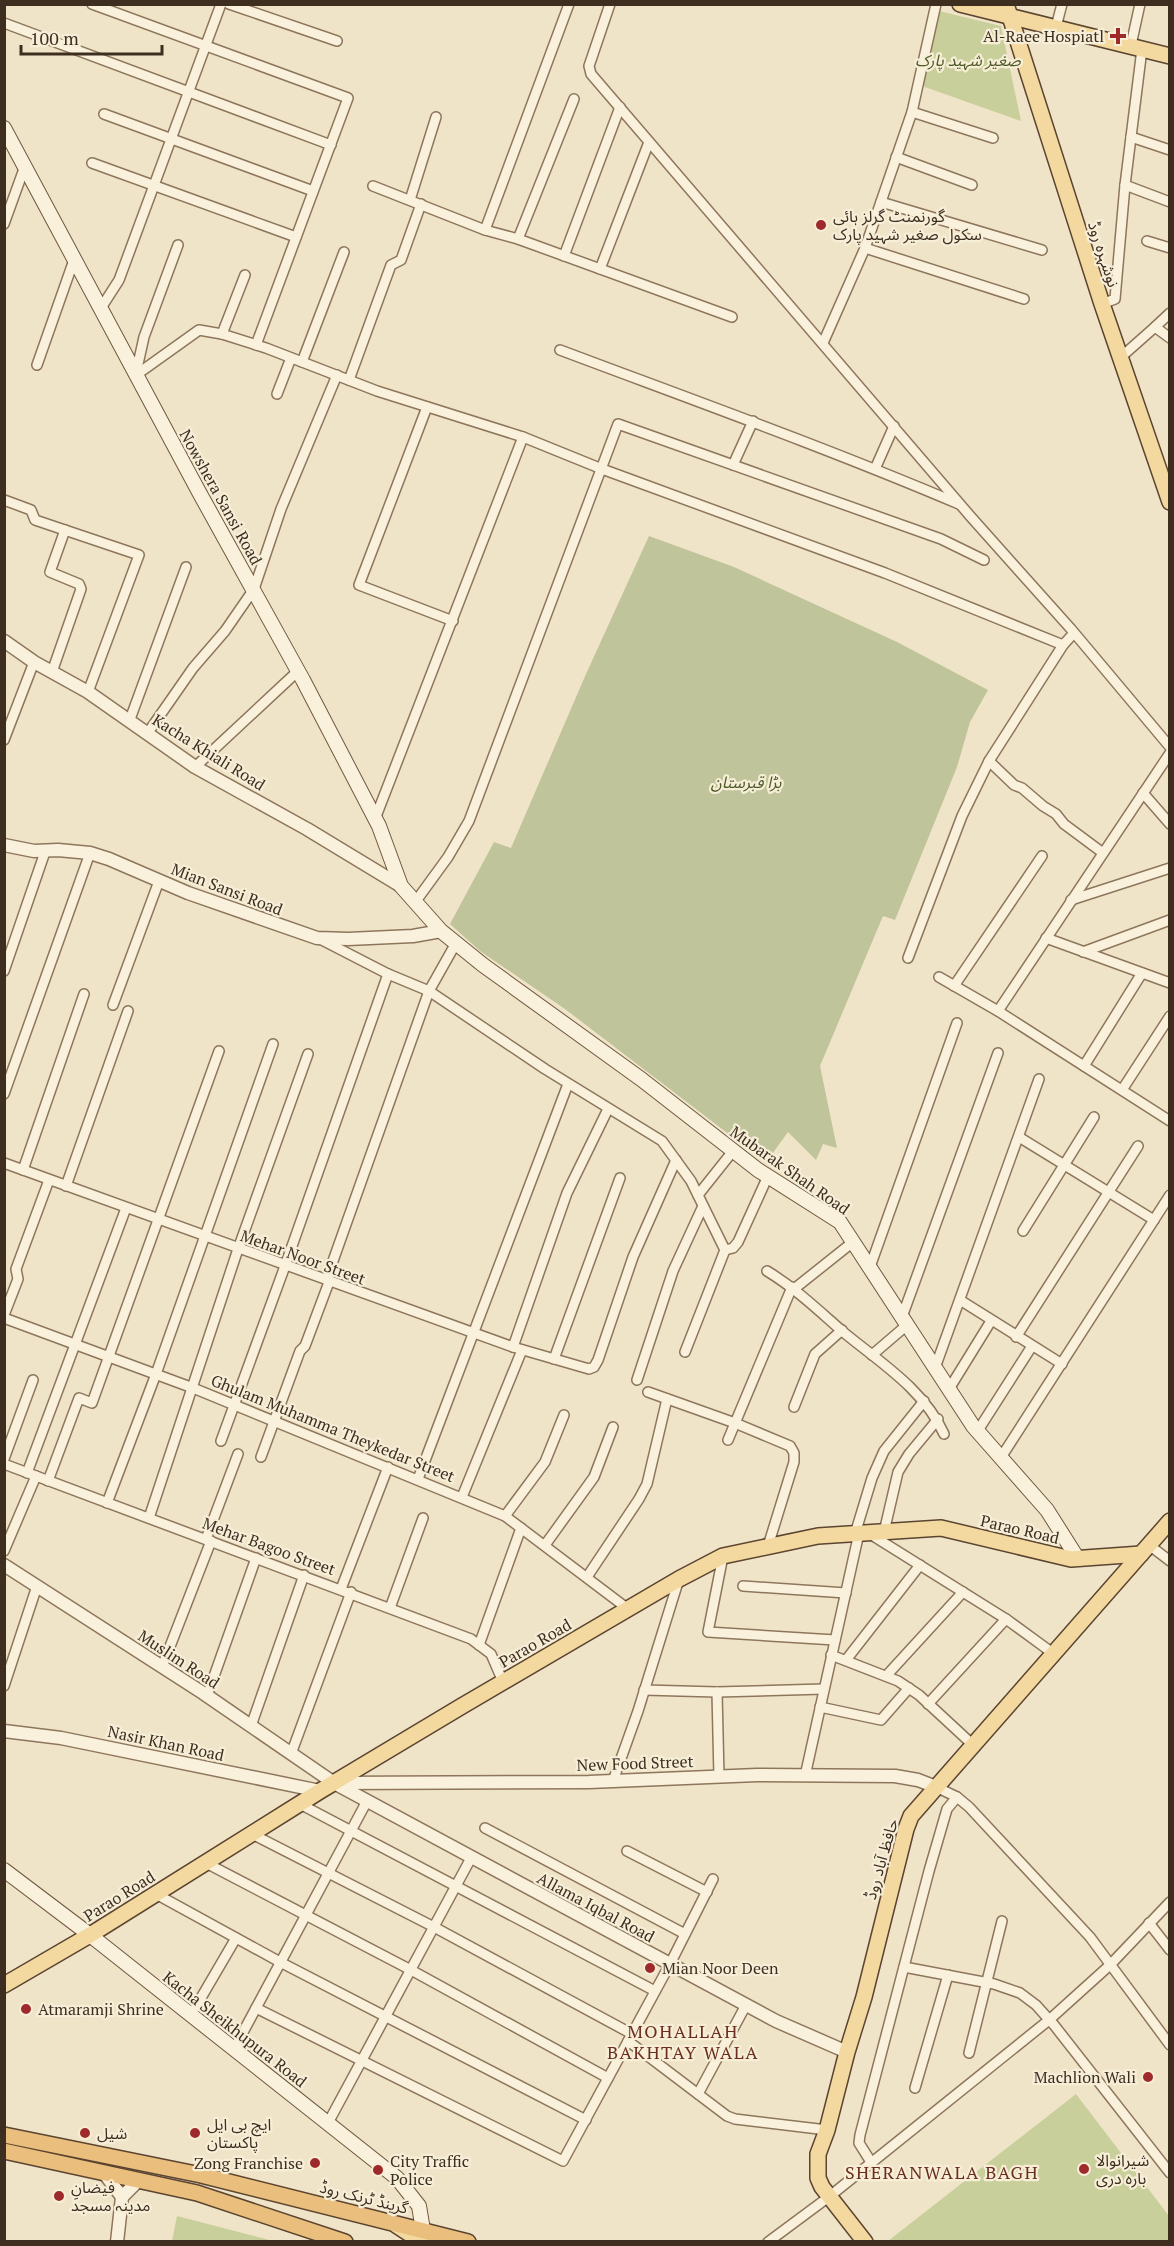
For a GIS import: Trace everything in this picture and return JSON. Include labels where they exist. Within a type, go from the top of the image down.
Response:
[{"type":"highway","name":"گرینڈ ٹرنک روڈ","points":[[4,2135],[242,2185],[390,2222],[423,2236],[468,2241]]},
{"type":"highway","points":[[4,2151],[197,2193],[345,2241]]},
{"type":"highway","points":[[236,2206],[242,2185]]},
{"type":"main road","points":[[960,4],[1005,8],[1056,27],[1170,56]]},
{"type":"main road","name":"نوشہرہ روڈ","points":[[1005,8],[1120,358],[1170,502]]},
{"type":"main road","name":"Nowshera Sansi Road","points":[[4,128],[298,671],[375,819],[401,886]]},
{"type":"main road","name":"Mubarak Shah Road","points":[[401,886],[441,931],[483,965],[641,1079],[733,1151],[840,1222],[977,1432],[1047,1510],[1078,1559]]},
{"type":"main road","name":"حافظ آباد روڈ","points":[[865,2241],[818,2178],[818,2154],[827,2130],[864,1997],[911,1816],[1170,1521]]},
{"type":"main road","name":"Parao Road","points":[[4,1985],[90,1935],[320,1791],[679,1579],[723,1556],[818,1536],[941,1528],[1078,1559],[1145,1550]]},
{"type":"main road","name":"Kacha Sheikhupura Road","points":[[4,1870],[90,1935],[397,2178],[419,2206],[423,2236]]},
{"type":"street","points":[[92,4],[348,98],[256,345]]},
{"type":"street","points":[[485,230],[569,4]]},
{"type":"street","points":[[610,4],[589,66],[591,74],[1170,747]]},
{"type":"street","points":[[823,342],[865,248],[912,112],[936,4]]},
{"type":"street","points":[[1056,27],[1062,4]]},
{"type":"street","points":[[1102,304],[1115,299],[1131,136],[1140,4]]},
{"type":"street","points":[[101,308],[119,280],[220,5],[337,41]]},
{"type":"street","points":[[4,23],[331,145]]},
{"type":"street","points":[[518,239],[574,99]]},
{"type":"street","points":[[564,256],[620,107]]},
{"type":"street","points":[[912,112],[993,138]]},
{"type":"street","points":[[104,114],[314,191]]},
{"type":"street","points":[[410,200],[436,117]]},
{"type":"street","points":[[1131,136],[1170,150]]},
{"type":"street","points":[[600,269],[649,142]]},
{"type":"street","points":[[896,157],[972,185]]},
{"type":"street","points":[[92,163],[296,237]]},
{"type":"street","points":[[4,224],[25,166]]},
{"type":"street","points":[[1125,185],[1170,202]]},
{"type":"street","points":[[374,186],[485,230],[518,239],[732,317]]},
{"type":"street","points":[[881,202],[1042,250]]},
{"type":"street","points":[[349,380],[391,265],[401,260],[421,204]]},
{"type":"street","points":[[1147,240],[1170,249]]},
{"type":"street","points":[[136,375],[144,337],[178,244]]},
{"type":"street","points":[[865,248],[1024,298]]},
{"type":"street","points":[[302,362],[344,252]]},
{"type":"street","points":[[37,365],[75,258]]},
{"type":"street","points":[[222,334],[245,275]]},
{"type":"street","points":[[1120,358],[1170,313]]},
{"type":"street","points":[[1155,327],[1170,338]]},
{"type":"street","points":[[136,375],[199,330],[222,334],[427,407],[523,437],[602,469],[885,573],[1063,645]]},
{"type":"street","points":[[560,350],[875,468],[961,505]]},
{"type":"street","points":[[277,394],[291,358]]},
{"type":"street","points":[[147,734],[197,662],[225,631],[254,589],[285,500],[337,375]]},
{"type":"street","points":[[427,407],[359,585],[453,621]]},
{"type":"street","points":[[733,465],[753,421]]},
{"type":"street","points":[[416,901],[448,857],[469,821],[618,424],[941,539],[984,560]]},
{"type":"street","points":[[875,468],[894,426]]},
{"type":"street","points":[[375,819],[523,437]]},
{"type":"street","points":[[4,500],[30,510],[35,520],[139,555],[88,692]]},
{"type":"street","points":[[52,672],[81,589],[79,584],[50,572],[65,530]]},
{"type":"street","points":[[129,722],[186,567]]},
{"type":"street","points":[[908,958],[962,816],[989,761],[1063,645],[1074,633]]},
{"type":"street","name":"Kacha Khiali Road","points":[[4,641],[34,662],[88,692],[195,767],[307,829],[401,886]]},
{"type":"street","points":[[4,740],[34,662]]},
{"type":"street","points":[[195,767],[298,671]]},
{"type":"street","points":[[998,1011],[1170,753]]},
{"type":"street","points":[[989,761],[1014,785],[1022,788],[1103,853]]},
{"type":"street","points":[[1143,793],[1170,824]]},
{"type":"street","name":"Mian Sansi Road","points":[[4,845],[45,852],[58,850],[90,853],[110,859],[159,881],[317,938],[413,936],[441,931]]},
{"type":"street","points":[[4,971],[45,852]]},
{"type":"street","points":[[4,1094],[90,853]]},
{"type":"street","points":[[954,986],[1042,856]]},
{"type":"street","points":[[1071,900],[1170,868]]},
{"type":"street","points":[[113,1005],[159,881]]},
{"type":"street","points":[[1083,952],[1170,920]]},
{"type":"street","points":[[317,938],[388,974],[429,991],[568,1084],[662,1141],[698,1195],[725,1250],[685,1352]]},
{"type":"street","points":[[1046,938],[1170,983]]},
{"type":"street","points":[[261,1457],[300,1351],[305,1346],[329,1281],[328,1275],[429,991],[456,943]]},
{"type":"street","points":[[1084,1066],[1142,973]]},
{"type":"street","points":[[221,1441],[388,974]]},
{"type":"street","points":[[939,977],[1168,1117]]},
{"type":"street","points":[[23,1170],[84,994]]},
{"type":"street","points":[[66,1186],[128,1011]]},
{"type":"street","points":[[1122,1090],[1170,1016]]},
{"type":"street","points":[[870,1267],[957,1023]]},
{"type":"street","points":[[107,1503],[156,1374],[273,1044]]},
{"type":"street","points":[[48,1481],[79,1398],[92,1403],[219,1051]]},
{"type":"street","points":[[872,1355],[905,1321],[998,1053]]},
{"type":"street","points":[[149,1518],[238,1249],[308,1054]]},
{"type":"street","points":[[935,1368],[1039,1079]]},
{"type":"street","points":[[418,1479],[568,1084]]},
{"type":"street","points":[[462,1497],[517,1348],[567,1193],[608,1109]]},
{"type":"street","points":[[1023,1231],[1094,1117]]},
{"type":"street","points":[[1019,1137],[1154,1220]]},
{"type":"street","points":[[1016,1337],[1138,1146]]},
{"type":"street","points":[[698,1195],[733,1151]]},
{"type":"street","name":"Mehar Noor Street","points":[[5,1164],[474,1333],[589,1370],[594,1367],[633,1257],[676,1160]]},
{"type":"street","points":[[725,1250],[733,1248],[738,1242],[768,1176]]},
{"type":"street","points":[[554,1359],[620,1178]]},
{"type":"street","points":[[4,1316],[18,1279],[16,1269],[49,1180]]},
{"type":"street","points":[[1000,1460],[1170,1195]]},
{"type":"street","points":[[637,1380],[673,1270],[704,1206]]},
{"type":"street","points":[[4,1551],[75,1344],[126,1208]]},
{"type":"street","points":[[728,1440],[793,1288],[853,1242]]},
{"type":"street","points":[[767,1271],[793,1288],[924,1401],[938,1419],[944,1434]]},
{"type":"street","points":[[960,1300],[1062,1364]]},
{"type":"street","name":"Ghulam Muhamma Theykedar Street","points":[[4,1316],[234,1404],[506,1516],[628,1609]]},
{"type":"street","points":[[949,1389],[991,1321]]},
{"type":"street","points":[[794,1407],[815,1354],[842,1330]]},
{"type":"street","points":[[977,1432],[1032,1346]]},
{"type":"street","points":[[4,1459],[33,1380]]},
{"type":"street","points":[[648,1392],[735,1423],[790,1446],[794,1453],[792,1472],[768,1546]]},
{"type":"street","points":[[587,1578],[647,1484],[668,1399]]},
{"type":"street","points":[[867,1533],[872,1478],[884,1451],[924,1401]]},
{"type":"street","points":[[506,1516],[545,1462],[564,1415]]},
{"type":"street","points":[[805,1776],[846,1593],[867,1533],[909,1454],[938,1419]]},
{"type":"street","points":[[545,1545],[594,1477],[613,1427]]},
{"type":"street","points":[[162,1667],[238,1454]]},
{"type":"street","name":"Mehar Bagoo Street","points":[[4,1464],[471,1639],[491,1654],[503,1683]]},
{"type":"street","points":[[291,1754],[388,1467]]},
{"type":"street","points":[[390,1608],[423,1518]]},
{"type":"street","points":[[479,1645],[521,1528]]},
{"type":"street","points":[[867,1533],[1006,1619],[1054,1654]]},
{"type":"street","points":[[1145,1550],[1170,1561]]},
{"type":"street","points":[[723,1556],[708,1632],[835,1640]]},
{"type":"street","points":[[207,1696],[256,1558]]},
{"type":"street","name":"Muslim Road","points":[[4,1565],[207,1696],[334,1783]]},
{"type":"street","points":[[846,1660],[921,1565]]},
{"type":"street","points":[[251,1726],[304,1575]]},
{"type":"street","points":[[613,1781],[679,1579]]},
{"type":"street","points":[[4,1686],[37,1586]]},
{"type":"street","points":[[743,1586],[846,1593]]},
{"type":"street","points":[[887,1675],[963,1592]]},
{"type":"street","points":[[928,1704],[1006,1619]]},
{"type":"street","points":[[831,1655],[887,1675],[909,1688],[973,1744]]},
{"type":"street","points":[[820,1707],[880,1720],[909,1688]]},
{"type":"street","points":[[644,1690],[717,1692],[824,1689]]},
{"type":"street","points":[[717,1692],[720,1777]]},
{"type":"street","name":"Nasir Khan Road","points":[[4,1731],[61,1738],[320,1791]]},
{"type":"street","name":"New Food Street","points":[[334,1783],[896,1776],[918,1780],[936,1787]]},
{"type":"street","name":"Allama Iqbal Road","points":[[334,1783],[746,2006],[787,2027],[847,2052]]},
{"type":"street","points":[[936,1787],[957,1797],[969,1807],[1036,1876],[1090,1937],[1170,2045]]},
{"type":"street","points":[[871,2162],[859,2143],[911,1936],[947,1809],[957,1797]]},
{"type":"street","points":[[234,2049],[367,1801]]},
{"type":"street","points":[[300,1804],[655,1992]]},
{"type":"street","points":[[485,1828],[685,1934]]},
{"type":"street","points":[[252,1834],[434,1927],[630,2038],[727,2116],[735,2119],[827,2130]]},
{"type":"street","points":[[627,1851],[707,1892]]},
{"type":"street","points":[[328,2123],[471,1858]]},
{"type":"street","points":[[206,1863],[411,1970],[608,2078]]},
{"type":"street","points":[[256,2008],[563,2161],[655,1992],[713,1879]]},
{"type":"street","points":[[156,1894],[280,1962],[586,2120]]},
{"type":"street","points":[[768,2241],[830,2196],[1049,2020],[1110,1965],[1170,1902]]},
{"type":"street","points":[[969,2053],[1002,1921]]},
{"type":"street","points":[[1149,1923],[1170,1950]]},
{"type":"street","points":[[191,2015],[236,1938]]},
{"type":"street","points":[[904,1967],[988,1983],[1020,1993],[1036,2005],[1170,2173]]},
{"type":"street","points":[[915,2088],[948,1975]]},
{"type":"street","points":[[698,2094],[746,2006]]},
{"type":"street","points":[[104,2173],[122,2197]]},
{"type":"street","points":[[117,2241],[122,2197],[139,2180]]},
{"type":"green space","name":"صغیر شہید پارک","points":[[939,11],[1001,26],[1021,121],[922,86]]},
{"type":"green space","name":"بڑا قبرستان","points":[[649,536],[734,567],[897,642],[988,690],[970,722],[957,767],[895,920],[883,916],[820,1066],[837,1148],[823,1144],[816,1160],[788,1132],[767,1161],[565,1009],[480,951],[450,924],[494,842],[511,848]]},
{"type":"green space","points":[[1076,2094],[1169,2216],[1169,2241],[888,2241]]},
{"type":"green space","points":[[177,2216],[273,2241],[172,2241]]},
{"type":"place","name":"Al-Raee Hospiatl","points":[[1118,36]]},
{"type":"place","name":"گورنمنٹ گرلز ہائی سکول صغیر شہید پارک","points":[[821,225]]},
{"type":"place","name":"Mian Noor Deen","points":[[650,1968]]},
{"type":"place","name":"Atmaramji Shrine","points":[[26,2009]]},
{"type":"place","name":"Machlion Wali","points":[[1148,2077]]},
{"type":"place","name":"شیل","points":[[85,2133]]},
{"type":"place","name":"ایچ بی ایل پاکستان","points":[[195,2133]]},
{"type":"place","name":"Zong Franchise","points":[[315,2163]]},
{"type":"place","name":"شیرانوالا بارہ دری","points":[[1084,2169]]},
{"type":"place","name":"City Traffic Police","points":[[378,2170]]},
{"type":"place","name":"فیضانِ مدینہ مسجد","points":[[59,2196]]},
{"type":"district","name":"MOHALLAH BAKHTAY WALA","points":[[683,2042]]},
{"type":"district","name":"SHERANWALA BAGH","points":[[942,2173]]}]
